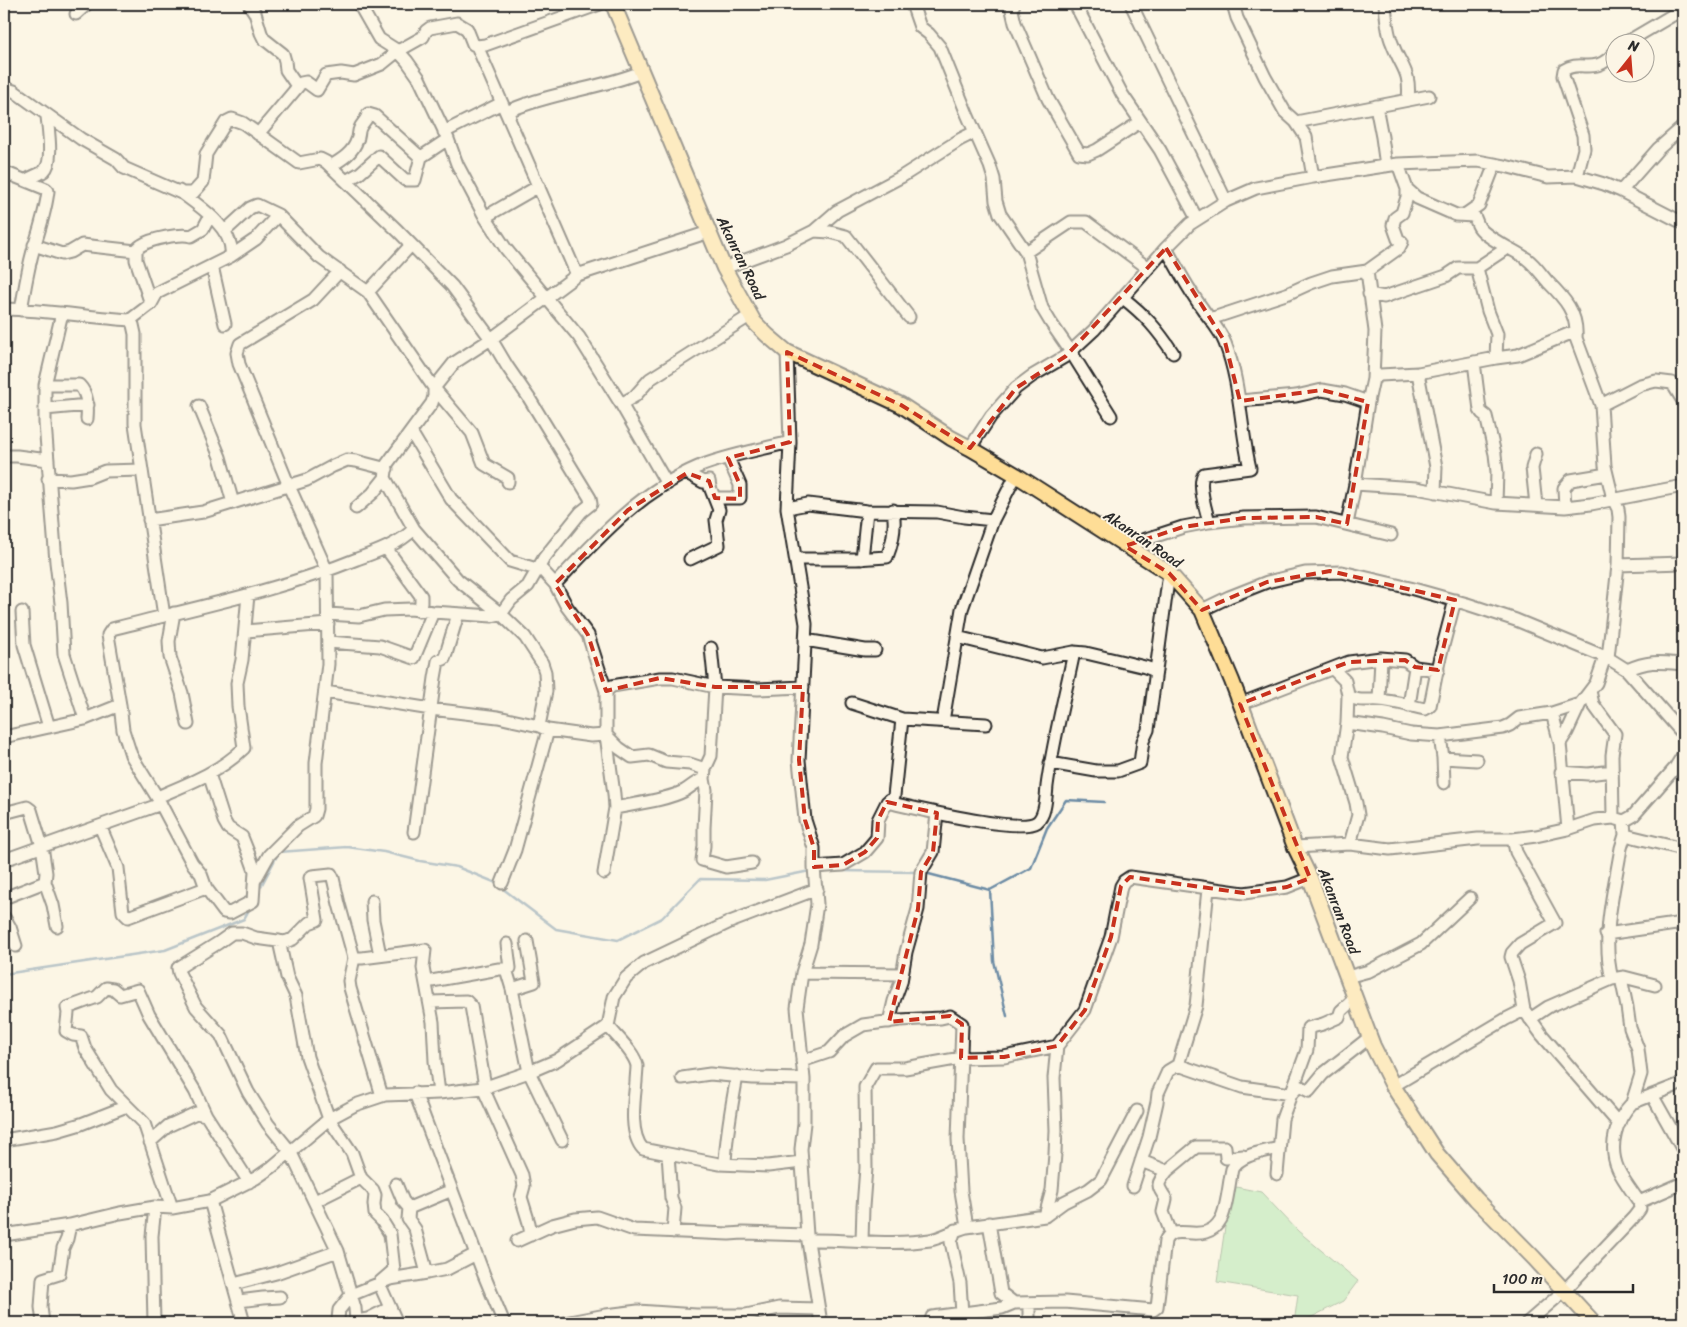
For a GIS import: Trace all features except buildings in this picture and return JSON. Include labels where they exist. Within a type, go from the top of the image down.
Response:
[{"type":"main road","name":"Akanran Road","points":[[613,4],[724,268],[751,316],[761,328],[787,352],[901,405],[950,438],[1016,475],[1169,573],[1202,610],[1295,847],[1310,878],[1370,1037],[1393,1086],[1437,1154],[1476,1199],[1594,1323]]},
{"type":"street","points":[[76,14],[87,4]]},
{"type":"street","points":[[249,4],[260,33],[264,39],[282,54],[286,70],[297,86]]},
{"type":"street","points":[[359,4],[379,39],[398,51],[419,78],[457,164],[485,216],[506,249],[579,337],[621,404],[667,484]]},
{"type":"street","points":[[477,46],[485,45],[600,4]]},
{"type":"street","points":[[912,4],[920,27],[940,47],[994,179],[996,201],[1000,214],[1026,252],[1042,308],[1111,416]]},
{"type":"street","points":[[1014,4],[1012,10],[1015,23],[1048,98],[1079,153],[1088,154],[1098,150],[1140,122]]},
{"type":"street","points":[[1075,4],[1122,94],[1160,150],[1197,219]]},
{"type":"street","points":[[1131,4],[1226,200]]},
{"type":"street","points":[[1233,4],[1237,18],[1284,112],[1296,122],[1306,137],[1313,177]]},
{"type":"street","points":[[1385,4],[1391,43],[1406,70],[1410,85],[1408,100]]},
{"type":"street","points":[[1644,32],[1683,9]]},
{"type":"street","points":[[258,134],[301,83],[306,82],[317,90],[326,75],[341,73],[356,75],[382,64],[398,51],[423,37],[430,28],[457,23],[467,29],[473,44],[477,46],[499,105],[509,119],[577,275]]},
{"type":"street","points":[[1577,176],[1584,149],[1583,135],[1563,76],[1564,70],[1569,67],[1593,67],[1604,63]]},
{"type":"street","points":[[509,119],[511,110],[530,101],[627,78],[641,72]]},
{"type":"street","points":[[4,88],[14,91],[81,139],[116,159],[124,168],[181,193],[193,193],[203,182],[206,154],[226,122],[232,119],[237,120],[299,163],[320,159],[331,166],[452,286],[491,340],[529,398],[590,498],[591,504],[544,558],[528,586],[512,600],[501,614],[492,616],[411,609],[384,610],[358,616],[246,631]]},
{"type":"street","points":[[1296,122],[1429,96]]},
{"type":"street","points":[[346,181],[360,173],[379,156],[405,180],[415,180],[421,157],[446,136],[499,105]]},
{"type":"street","points":[[1376,106],[1386,166]]},
{"type":"street","points":[[331,166],[343,159],[353,149],[358,140],[360,127],[368,114],[375,116],[421,157]]},
{"type":"street","points":[[27,180],[33,175],[42,172],[50,159],[47,116]]},
{"type":"street","points":[[1621,191],[1658,149],[1683,127]]},
{"type":"street","points":[[724,268],[786,245],[814,231],[837,211],[901,177],[975,132]]},
{"type":"street","points":[[970,448],[991,416],[1016,388],[1071,352],[1094,330],[1166,248],[1190,224],[1226,200],[1256,188],[1398,164],[1478,161],[1548,177],[1577,176],[1621,191],[1683,223]]},
{"type":"street","points":[[1210,319],[1289,293],[1311,282],[1332,276],[1367,271],[1399,248],[1402,242],[1398,240],[1393,225],[1395,218],[1402,213],[1407,197],[1407,189],[1398,164]]},
{"type":"street","points":[[1466,214],[1479,205],[1495,164]]},
{"type":"street","points":[[4,172],[27,180],[46,189],[48,192],[41,227],[34,245],[21,310]]},
{"type":"street","points":[[168,184],[221,224],[232,248],[231,256]]},
{"type":"street","points":[[485,216],[539,186]]},
{"type":"street","points":[[1407,189],[1417,198],[1456,215],[1466,214],[1474,216],[1479,228],[1528,260],[1557,290],[1568,304],[1574,318],[1576,338],[1601,405],[1607,474],[1619,517],[1618,564],[1607,658],[1596,683],[1580,704],[1560,743]]},
{"type":"street","points":[[225,231],[250,208],[257,205],[278,215],[319,257],[368,292],[434,388],[472,433],[484,464],[508,478],[508,482]]},
{"type":"street","points":[[4,309],[62,312],[98,318],[130,320],[150,304],[157,293],[231,256],[256,239],[278,215]]},
{"type":"street","points":[[150,304],[136,260],[136,251],[142,245],[173,235],[184,234],[191,236],[200,232],[210,216]]},
{"type":"street","points":[[1026,252],[1071,222],[1086,222],[1148,268]]},
{"type":"street","points":[[814,231],[846,236],[909,318]]},
{"type":"street","points":[[356,508],[373,493],[386,474],[387,464],[432,403],[434,388],[454,363],[491,340],[577,275],[709,232]]},
{"type":"street","points":[[34,245],[62,254],[82,245],[136,251]]},
{"type":"street","points":[[368,292],[411,245]]},
{"type":"street","points":[[1166,248],[1187,285],[1217,327],[1224,342],[1240,401],[1250,468],[1204,474],[1202,477],[1202,487],[1209,522]]},
{"type":"street","points":[[1369,294],[1384,297],[1446,276],[1458,268],[1477,268],[1507,248]]},
{"type":"street","points":[[212,266],[225,324]]},
{"type":"street","points":[[1477,268],[1488,311],[1497,334],[1496,358]]},
{"type":"street","points":[[255,880],[269,855],[298,826],[314,816],[316,809],[316,763],[328,664],[327,571],[289,486],[239,364],[237,353],[240,344],[313,300],[340,271]]},
{"type":"street","points":[[1347,524],[1373,379],[1375,331],[1367,271]]},
{"type":"street","points":[[1123,298],[1140,311],[1158,330],[1174,353]]},
{"type":"street","points":[[62,312],[45,385],[48,479],[62,603],[64,654],[85,718]]},
{"type":"street","points":[[621,404],[636,396],[650,379],[751,316]]},
{"type":"street","points":[[130,320],[133,325],[134,334],[135,424],[150,520],[169,615],[170,657],[177,683],[182,693],[188,724]]},
{"type":"street","points":[[1373,379],[1380,375],[1418,373],[1518,355],[1576,331]]},
{"type":"street","points":[[787,352],[790,442],[787,508],[806,624],[799,760],[805,820],[814,848],[814,871],[817,889],[817,904],[811,944],[802,973],[797,1008],[804,1078],[802,1162],[808,1238],[821,1323]]},
{"type":"street","points":[[1474,362],[1480,410],[1486,416],[1495,454],[1497,472],[1496,503]]},
{"type":"street","points":[[1418,373],[1436,467],[1435,492]]},
{"type":"street","points":[[1601,405],[1640,385],[1656,381],[1672,383],[1683,401]]},
{"type":"street","points":[[45,385],[79,385],[85,394],[88,405],[87,419]]},
{"type":"street","points":[[1240,401],[1296,396],[1322,390],[1345,394],[1368,402]]},
{"type":"street","points":[[45,409],[88,405]]},
{"type":"street","points":[[199,406],[220,457],[232,503]]},
{"type":"street","points":[[411,432],[451,499],[510,561],[544,571],[555,584],[567,607],[588,635],[606,691],[606,735],[614,794],[614,808],[604,873]]},
{"type":"street","points":[[555,584],[596,539],[628,510],[667,484],[699,467],[790,442]]},
{"type":"street","points":[[1536,454],[1532,468],[1536,505]]},
{"type":"street","points":[[4,456],[48,460]]},
{"type":"street","points":[[715,498],[740,498],[740,485],[728,458]]},
{"type":"street","points":[[150,520],[203,512],[289,486],[307,480],[347,460],[356,461],[386,474],[414,529],[458,580],[501,614],[525,638],[542,663],[545,672],[544,728],[515,850],[502,884]]},
{"type":"street","points":[[48,479],[71,480],[90,477],[105,471],[142,470]]},
{"type":"street","points":[[687,473],[703,482],[709,481],[719,510],[716,520],[719,545],[690,559]]},
{"type":"street","points":[[1566,506],[1564,488],[1572,480],[1607,474]]},
{"type":"street","points":[[943,721],[962,609],[993,520],[1016,475]]},
{"type":"street","points":[[1355,484],[1416,488],[1496,503],[1566,506],[1591,504],[1683,486]]},
{"type":"street","points":[[787,508],[808,504],[867,511],[937,512],[993,520]]},
{"type":"street","points":[[796,559],[887,557],[891,548],[895,522],[893,510]]},
{"type":"street","points":[[862,559],[867,511]]},
{"type":"street","points":[[1125,546],[1183,527],[1244,518],[1316,517],[1391,535]]},
{"type":"street","points":[[209,774],[224,821],[228,828],[242,837],[255,871],[253,901],[230,913],[224,912],[206,888],[201,874],[192,863],[159,800],[131,756],[123,730],[108,635],[112,629],[248,595],[327,571],[386,548],[414,529]]},
{"type":"street","points":[[386,548],[421,596],[419,611]]},
{"type":"street","points":[[1618,564],[1683,563]]},
{"type":"street","points":[[1202,610],[1267,582],[1305,573],[1330,571],[1342,572],[1454,600],[1516,620],[1607,658],[1627,670],[1683,734]]},
{"type":"street","points":[[1050,763],[1096,771],[1118,771],[1140,763],[1143,741],[1148,730],[1169,573]]},
{"type":"street","points":[[4,860],[100,826],[159,800],[209,774],[244,748],[237,683],[246,631],[248,595]]},
{"type":"street","points":[[1348,695],[1353,699],[1378,700],[1425,708],[1430,706],[1454,600]]},
{"type":"street","points":[[22,612],[24,645],[49,727]]},
{"type":"street","points":[[328,642],[380,646],[414,658],[433,612]]},
{"type":"street","points":[[414,832],[438,660],[444,659],[458,614]]},
{"type":"street","points":[[956,637],[1042,658],[1074,652],[1156,671]]},
{"type":"street","points":[[805,640],[875,650]]},
{"type":"street","points":[[710,648],[715,687],[711,756],[704,774],[706,790],[702,860],[726,867],[752,863]]},
{"type":"street","points":[[887,802],[936,813],[1002,824],[1027,825],[1037,822],[1043,813],[1050,763],[1074,652]]},
{"type":"street","points":[[1240,704],[1349,662],[1381,658],[1405,660],[1415,667],[1438,670]]},
{"type":"street","points":[[1378,700],[1381,658]]},
{"type":"street","points":[[1627,670],[1642,664],[1660,662],[1683,664]]},
{"type":"street","points":[[1409,706],[1415,667]]},
{"type":"street","points":[[1333,669],[1345,681],[1348,695],[1347,723],[1342,757],[1358,814],[1350,844]]},
{"type":"street","points":[[606,691],[612,686],[660,678],[674,678],[715,687],[758,689],[803,687]]},
{"type":"street","points":[[1590,691],[1593,704],[1615,734],[1612,771],[1618,820],[1625,835],[1606,934],[1609,972],[1616,979],[1627,1006],[1630,1028],[1638,1048],[1641,1074],[1632,1103]]},
{"type":"street","points":[[325,692],[431,710],[498,716],[544,728],[591,736],[606,735],[632,757],[649,755],[666,762],[690,764],[704,774]]},
{"type":"street","points":[[852,704],[902,719],[986,724]]},
{"type":"street","points":[[1347,723],[1411,734],[1440,736],[1503,728],[1518,718],[1552,713],[1580,704]]},
{"type":"street","points":[[4,737],[85,718],[120,705]]},
{"type":"street","points":[[1552,713],[1560,743],[1568,829]]},
{"type":"street","points":[[814,871],[843,865],[865,852],[877,838],[878,820],[887,802],[894,796],[902,719]]},
{"type":"street","points":[[1440,736],[1444,783]]},
{"type":"street","points":[[1295,847],[1350,844],[1390,850],[1478,839],[1513,839],[1536,836],[1568,829],[1595,820],[1618,820],[1633,816],[1675,768],[1683,755]]},
{"type":"street","points":[[1443,758],[1477,760]]},
{"type":"street","points":[[1562,772],[1588,774],[1612,771]]},
{"type":"street","points":[[614,808],[662,798],[683,791],[704,774]]},
{"type":"street","points":[[4,813],[27,807],[31,810],[42,846],[45,882],[53,905],[57,926]]},
{"type":"street","points":[[889,1022],[901,982],[918,909],[921,872],[933,852],[936,813]]},
{"type":"street","points":[[100,826],[118,868],[123,912],[128,917],[206,888]]},
{"type":"street","points":[[1625,835],[1683,849]]},
{"type":"street","points":[[1513,839],[1516,852],[1555,923],[1520,944],[1512,953],[1511,958],[1527,1015],[1619,1124]]},
{"type":"street","points":[[382,1096],[350,988],[349,981],[354,958],[334,878],[331,874],[312,876],[310,878],[317,920],[309,923],[293,939],[284,942],[256,938],[242,933],[232,933],[178,968],[196,1007],[221,1035],[248,1092],[268,1124],[290,1151],[338,1251],[355,1308],[356,1321],[368,1320],[386,1310],[390,1310]]},
{"type":"street","points":[[1045,1216],[1052,1190],[1055,1154],[1054,1078],[1057,1046],[1085,1010],[1111,937],[1121,886],[1124,881],[1130,877],[1244,893],[1287,887],[1310,878]]},
{"type":"street","points":[[4,898],[45,882]]},
{"type":"street","points":[[4,1235],[70,1225],[155,1207],[172,1208],[210,1200],[249,1182],[272,1167],[329,1119],[355,1105],[382,1096],[484,1087],[529,1072],[557,1060],[608,1026],[614,997],[626,978],[644,963],[730,922],[817,889]]},
{"type":"street","points":[[1133,1186],[1149,1137],[1161,1083],[1168,1071],[1178,1065],[1196,1006],[1208,889]]},
{"type":"street","points":[[1347,977],[1369,971],[1421,944],[1470,898]]},
{"type":"street","points":[[372,901],[373,920],[380,956]]},
{"type":"street","points":[[4,917],[10,927],[16,946]]},
{"type":"street","points":[[1606,934],[1683,923]]},
{"type":"street","points":[[279,941],[287,977],[296,996],[307,1057],[329,1119],[352,1153],[361,1178],[373,1190],[375,1195],[375,1214],[390,1234],[394,1270],[379,1284]]},
{"type":"street","points":[[512,989],[534,982],[527,941]]},
{"type":"street","points":[[507,944],[508,968],[529,1072],[562,1140]]},
{"type":"street","points":[[354,958],[425,950],[423,968],[430,1002],[439,1092]]},
{"type":"street","points":[[426,982],[531,965]]},
{"type":"street","points":[[802,973],[902,974]]},
{"type":"street","points":[[1393,1086],[1506,1019],[1527,1015],[1616,979],[1641,980],[1655,985]]},
{"type":"street","points":[[172,1208],[144,1123],[111,1090],[85,1048],[81,1036],[73,1036],[66,1031],[67,1008],[97,997],[106,988],[113,989],[120,995],[138,990],[149,1015],[196,1091],[206,1116],[249,1182]]},
{"type":"street","points":[[1277,1174],[1282,1119],[1307,1050],[1308,1028],[1339,1017],[1341,1011],[1355,998]]},
{"type":"street","points":[[430,1002],[466,1000],[471,1006],[484,1087],[522,1175],[524,1186],[521,1197],[531,1235]]},
{"type":"street","points":[[802,1061],[829,1052],[844,1036],[863,1025],[950,1016],[962,1024],[958,1139],[961,1191],[967,1227]]},
{"type":"street","points":[[608,1026],[633,1056],[637,1066],[634,1130],[636,1142],[642,1149],[725,1164],[768,1166],[802,1162]]},
{"type":"street","points":[[1291,1094],[1299,1086],[1309,1091],[1323,1074],[1370,1037]]},
{"type":"street","points":[[862,1241],[862,1207],[866,1168],[865,1087],[876,1068],[905,1068],[961,1058],[1004,1057],[1057,1046]]},
{"type":"street","points":[[1178,1065],[1242,1088],[1291,1094]]},
{"type":"street","points":[[682,1078],[710,1074],[762,1078],[804,1078]]},
{"type":"street","points":[[725,1164],[728,1123],[732,1114],[737,1076]]},
{"type":"street","points":[[1528,1323],[1564,1290],[1634,1217],[1640,1208],[1639,1202],[1618,1168],[1614,1154],[1613,1142],[1626,1109],[1632,1103],[1683,1083]]},
{"type":"street","points":[[415,1093],[504,1323]]},
{"type":"street","points":[[1652,1095],[1683,1150]]},
{"type":"street","points":[[4,1140],[57,1131],[127,1106]]},
{"type":"street","points":[[517,1241],[552,1225],[575,1218],[597,1217],[634,1230],[743,1233],[862,1241],[898,1242],[932,1240],[967,1227],[1045,1216],[1064,1202],[1088,1190],[1101,1180],[1137,1111]]},
{"type":"street","points":[[150,1142],[168,1126],[196,1113],[206,1116]]},
{"type":"street","points":[[1171,1233],[1163,1212],[1166,1199],[1158,1187],[1159,1182],[1167,1171],[1196,1147],[1225,1148],[1226,1158],[1251,1156]]},
{"type":"street","points":[[930,1323],[932,1317],[1002,1308],[1014,1303],[1065,1302],[1153,1310],[1157,1307],[1167,1236],[1171,1233],[1202,1234],[1210,1232],[1223,1218],[1235,1162],[1279,1148]]},
{"type":"street","points":[[668,1154],[671,1198],[675,1208],[673,1232]]},
{"type":"street","points":[[1141,1161],[1167,1171]]},
{"type":"street","points":[[314,1201],[361,1178]]},
{"type":"street","points":[[1639,1202],[1683,1183]]},
{"type":"street","points":[[396,1184],[403,1201],[409,1208],[408,1219],[415,1229],[427,1274]]},
{"type":"street","points":[[409,1208],[452,1190]]},
{"type":"street","points":[[210,1200],[240,1302],[244,1323]]},
{"type":"street","points":[[154,1323],[152,1236],[155,1207]]},
{"type":"street","points":[[989,1223],[1001,1293],[1014,1303]]},
{"type":"street","points":[[43,1323],[40,1306],[43,1278],[59,1274],[63,1248],[70,1225]]},
{"type":"street","points":[[955,1230],[951,1242],[960,1283],[962,1314]]},
{"type":"street","points":[[234,1284],[276,1273],[338,1251]]},
{"type":"street","points":[[340,1323],[339,1310],[351,1295],[390,1279],[447,1269],[476,1254]]},
{"type":"street","points":[[379,1284],[397,1323]]},
{"type":"street","points":[[240,1302],[280,1297]]},
{"type":"street","points":[[1029,1304],[1029,1323]]},
{"type":"street","points":[[564,1323],[607,1319],[638,1311],[746,1316],[779,1308],[819,1309]]},
{"type":"highlighted area","points":[[1166,248],[1225,342],[1240,401],[1322,390],[1368,402],[1347,524],[1316,517],[1244,518],[1183,527],[1125,546],[1169,573],[1202,610],[1267,582],[1330,571],[1455,600],[1438,670],[1415,667],[1405,660],[1349,662],[1240,704],[1310,878],[1287,887],[1244,893],[1130,877],[1121,886],[1111,937],[1085,1010],[1057,1046],[1004,1057],[961,1058],[962,1024],[950,1016],[889,1022],[918,909],[921,872],[933,852],[937,813],[887,802],[878,820],[877,838],[865,852],[843,865],[814,867],[814,848],[805,820],[799,760],[803,687],[715,687],[660,678],[606,691],[588,635],[555,584],[628,510],[687,473],[709,481],[715,498],[740,499],[740,485],[728,458],[790,442],[787,352],[901,405],[970,448],[1016,388],[1066,356]]},
{"type":"green space","points":[[1231,1186],[1261,1192],[1298,1231],[1358,1281],[1343,1301],[1300,1323],[1294,1323],[1298,1295],[1217,1282]]},
{"type":"waterway","points":[[925,873],[990,890],[1031,868],[1047,828],[1066,800],[1104,802]]},
{"type":"waterway","points":[[258,892],[279,852],[347,847],[384,852],[420,861],[457,867],[494,882],[556,929],[618,940],[662,918],[700,879],[765,880],[810,871]]},
{"type":"waterway","points":[[838,871],[917,872]]},
{"type":"waterway","points":[[990,890],[994,961],[1007,1016]]},
{"type":"waterway","points":[[4,974],[165,950],[244,919],[250,908]]}]
